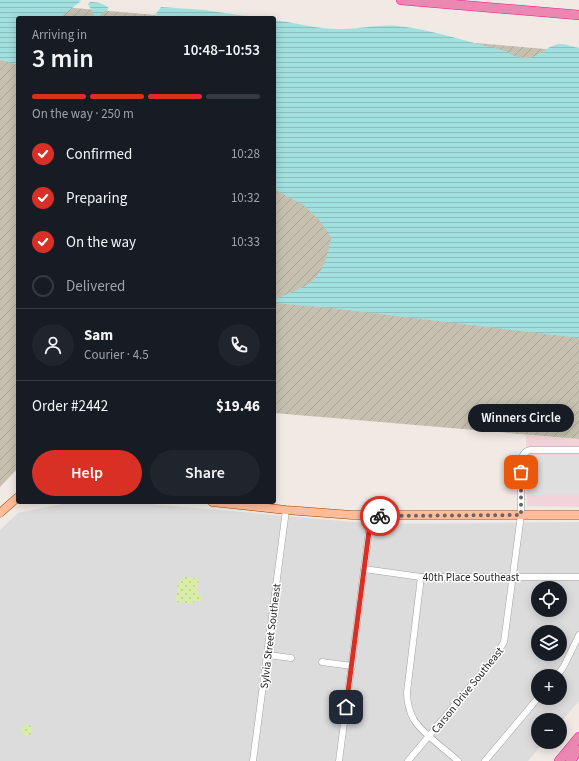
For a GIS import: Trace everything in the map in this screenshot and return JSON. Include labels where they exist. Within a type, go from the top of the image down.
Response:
[{"type":"highway","points":[[401,0],[579,15]]},
{"type":"highway","points":[[559,761],[579,737]]},
{"type":"highway","points":[[570,761],[579,750]]},
{"type":"main road","points":[[0,513],[16,499]]},
{"type":"main road","points":[[230,504],[343,515],[371,516],[579,515]]},
{"type":"street","name":"Carson Drive Southeast","points":[[408,761],[501,649],[506,636],[521,515],[521,461],[525,452],[534,449],[579,450]]},
{"type":"street","name":"Sylvia Street Southeast","points":[[254,761],[286,510]]},
{"type":"street","points":[[339,761],[371,516]]},
{"type":"street","name":"40th Place Southeast","points":[[364,569],[421,577],[579,577]]},
{"type":"street","points":[[421,577],[407,701],[414,720],[429,736],[458,761]]},
{"type":"street","points":[[562,669],[579,635]]},
{"type":"street","points":[[268,655],[291,658]]},
{"type":"street","points":[[322,662],[352,666]]},
{"type":"street","points":[[485,761],[532,705]]},
{"type":"shaded area","points":[[0,0],[167,16],[16,16],[16,470],[0,487]]},
{"type":"shaded area","points":[[276,25],[579,52],[579,439],[276,413]]},
{"type":"shaded area","points":[[526,435],[579,439],[579,507],[527,506]]},
{"type":"shaded area","points":[[534,455],[579,455],[579,495],[529,495],[529,461]]},
{"type":"shaded area","points":[[61,504],[150,504],[377,524],[579,522],[579,701],[567,715],[567,713],[531,713],[531,749],[538,749],[528,761],[0,761],[0,530],[18,513]]},
{"type":"green space","points":[[183,576],[199,579],[197,591],[201,597],[201,601],[194,601],[193,604],[176,602],[178,582],[183,579]]},
{"type":"green space","points":[[25,725],[29,725],[31,726],[31,734],[25,735],[22,732],[22,728]]},
{"type":"water","points":[[0,0],[81,1],[62,16],[16,16],[16,64],[0,60]]},
{"type":"water","points":[[90,2],[104,5],[108,7],[108,10],[100,16],[94,16],[88,4]]},
{"type":"water","points":[[161,7],[204,10],[245,16],[154,16]]},
{"type":"water","points":[[276,20],[334,29],[398,26],[437,33],[502,50],[522,58],[535,56],[558,44],[579,48],[579,338],[330,308],[276,303],[276,300],[311,282],[320,271],[326,258],[331,237],[319,220],[305,206],[276,190]]},
{"type":"way so far","points":[[380,516],[521,515],[521,472]]},
{"type":"place","name":"Winners Circle","points":[[521,472]]},
{"type":"route","points":[[346,707],[371,516],[380,516]]}]
